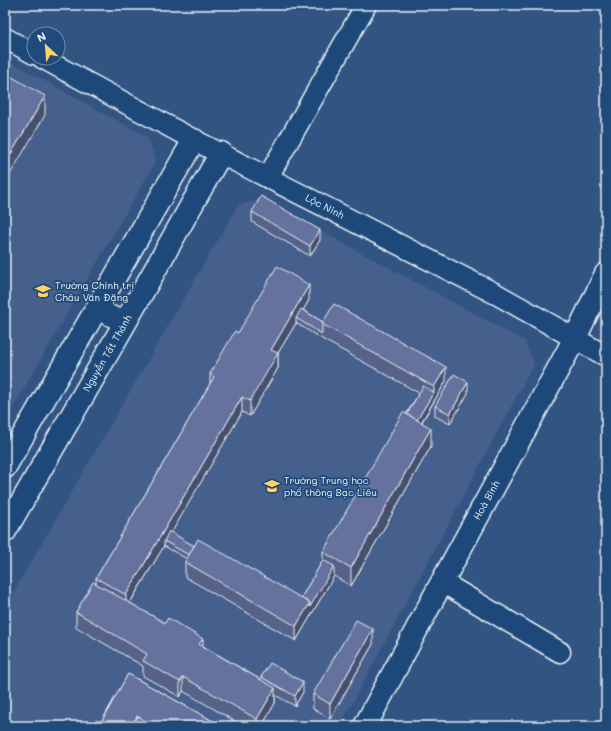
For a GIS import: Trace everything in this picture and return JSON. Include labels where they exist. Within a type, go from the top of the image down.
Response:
[{"type":"street","points":[[268,177],[366,5]]},
{"type":"street","points":[[5,38],[26,50]]},
{"type":"street","name":"Lộc Ninh","points":[[57,66],[221,154],[498,294],[606,356]]},
{"type":"street","points":[[5,467],[194,140]]},
{"type":"street","name":"Nguyễn Tất Thành","points":[[5,531],[221,154]]},
{"type":"street","name":"Hoà Bình","points":[[365,726],[574,338],[606,274]]},
{"type":"street","points":[[97,309],[125,323]]},
{"type":"street","points":[[442,582],[560,652]]},
{"type":"shaded area","name":"Trường Chính trị Châu Văn Đặng","points":[[5,59],[147,137],[156,161],[5,421]]},
{"type":"shaded area","name":"Trường Trung học phổ thông Bạc Liêu","points":[[261,199],[525,341],[534,364],[340,726],[5,726],[5,607],[238,205]]},
{"type":"building","points":[[5,61],[10,64],[5,73]]},
{"type":"building","points":[[5,73],[45,96],[5,164]]},
{"type":"building","points":[[261,196],[320,230],[310,246],[252,212]]},
{"type":"building","points":[[277,266],[309,285],[271,350],[278,353],[250,401],[242,397],[126,595],[96,578],[214,377],[210,374],[235,331],[238,333]]},
{"type":"building","points":[[334,304],[446,367],[434,387],[322,324]]},
{"type":"building","points":[[301,309],[323,322],[322,334],[296,318]]},
{"type":"building","points":[[454,374],[468,382],[450,414],[435,406]]},
{"type":"building","points":[[423,386],[434,392],[417,420],[407,414]]},
{"type":"building","points":[[403,412],[431,428],[351,568],[323,552]]},
{"type":"building","points":[[169,531],[194,546],[189,555],[164,541]]},
{"type":"building","points":[[198,539],[310,603],[296,626],[185,562]]},
{"type":"building","points":[[323,560],[334,566],[310,607],[310,603],[301,598]]},
{"type":"building","points":[[93,582],[165,623],[168,618],[203,639],[199,644],[275,688],[257,719],[183,677],[180,682],[143,661],[147,654],[76,612]]},
{"type":"building","points":[[356,620],[373,629],[330,704],[313,694]]},
{"type":"building","points":[[270,663],[303,682],[295,696],[261,677]]},
{"type":"building","points":[[128,674],[222,726],[155,726],[137,716],[132,726],[99,726]]},
{"type":"place","name":"Trường Chính trị Châu Văn Đặng","points":[[43,291]]},
{"type":"place","name":"Trường Trung học phổ thông Bạc Liêu","points":[[272,486]]}]
